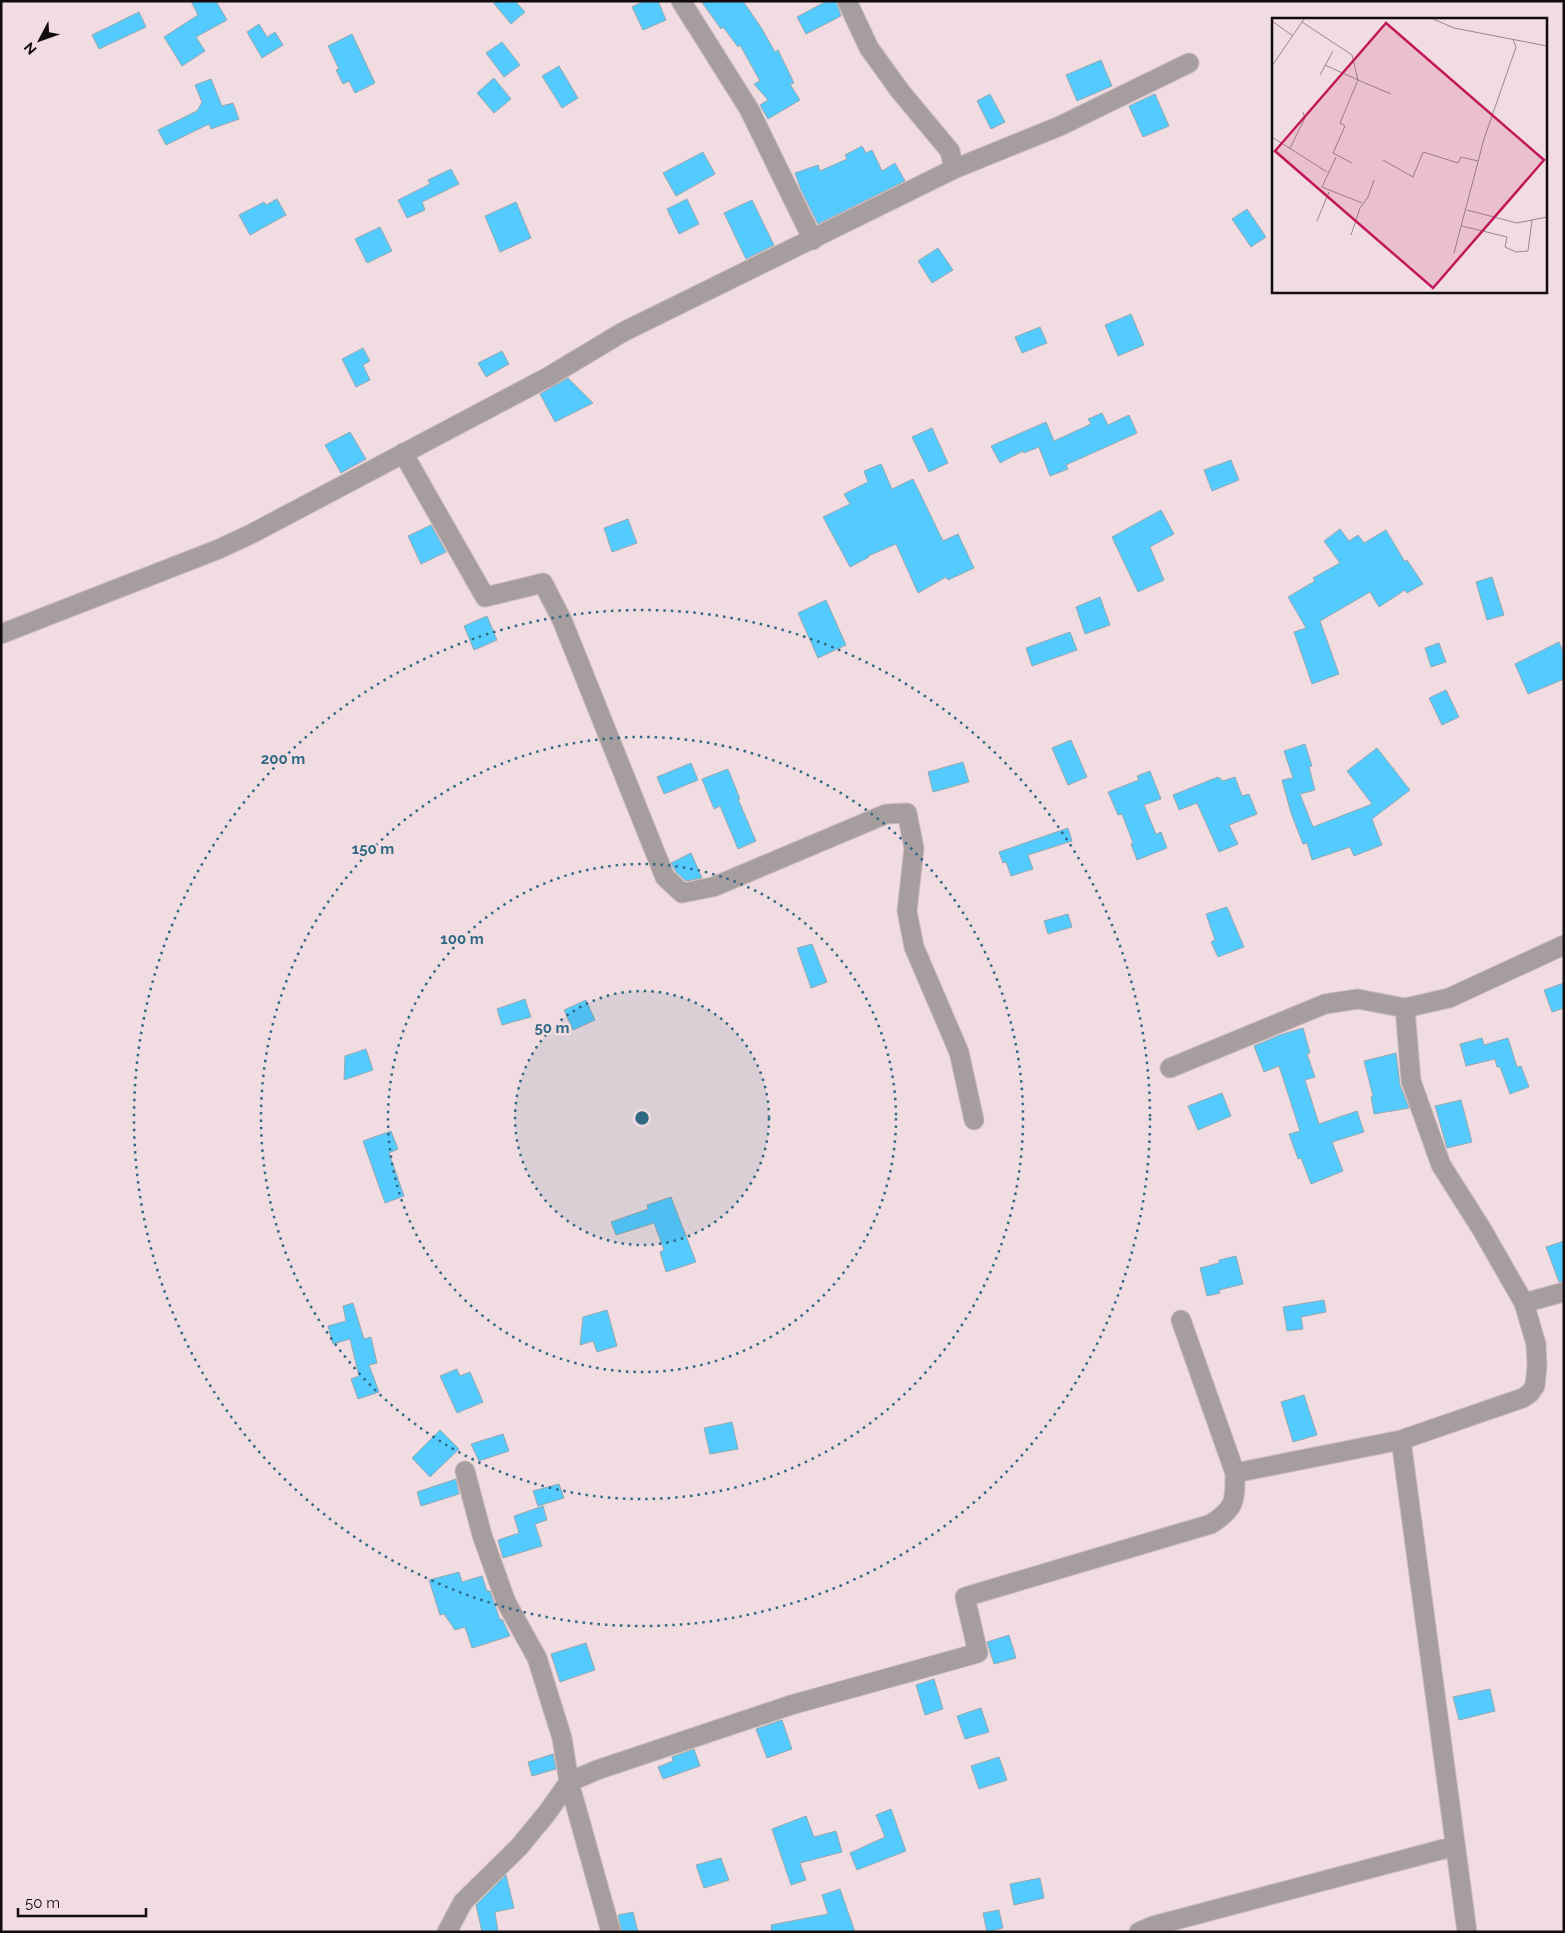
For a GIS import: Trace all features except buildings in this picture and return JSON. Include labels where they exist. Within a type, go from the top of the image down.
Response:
[{"type":"street","points":[[682,1],[749,109],[813,240]]},
{"type":"street","points":[[847,1],[869,48],[900,91],[950,151],[954,169]]},
{"type":"street","points":[[1,634],[219,549],[253,533],[548,377],[623,332],[954,169],[1060,126],[1189,64]]},
{"type":"street","points":[[403,453],[485,597],[543,584],[562,620],[665,877],[682,893],[713,887],[886,814],[907,813],[914,848],[907,911],[914,947],[958,1052],[974,1120]]},
{"type":"street","points":[[1170,1068],[1325,1004],[1358,999],[1404,1008],[1449,998],[1564,945]]},
{"type":"street","points":[[1235,1473],[1401,1440],[1511,1403],[1530,1393],[1535,1386],[1536,1344],[1524,1303],[1482,1228],[1441,1165],[1411,1080],[1404,1008]]},
{"type":"street","points":[[1524,1303],[1564,1292]]},
{"type":"street","points":[[447,1932],[463,1902],[519,1848],[547,1814],[569,1782],[597,1770],[791,1705],[978,1653],[965,1597],[1211,1524],[1227,1514],[1235,1496],[1235,1473],[1181,1320]]},
{"type":"street","points":[[1401,1440],[1467,1932]]},
{"type":"street","points":[[465,1471],[482,1534],[506,1602],[537,1658],[562,1738],[569,1782],[611,1932]]},
{"type":"street","points":[[1140,1932],[1153,1926],[1455,1846]]}]
